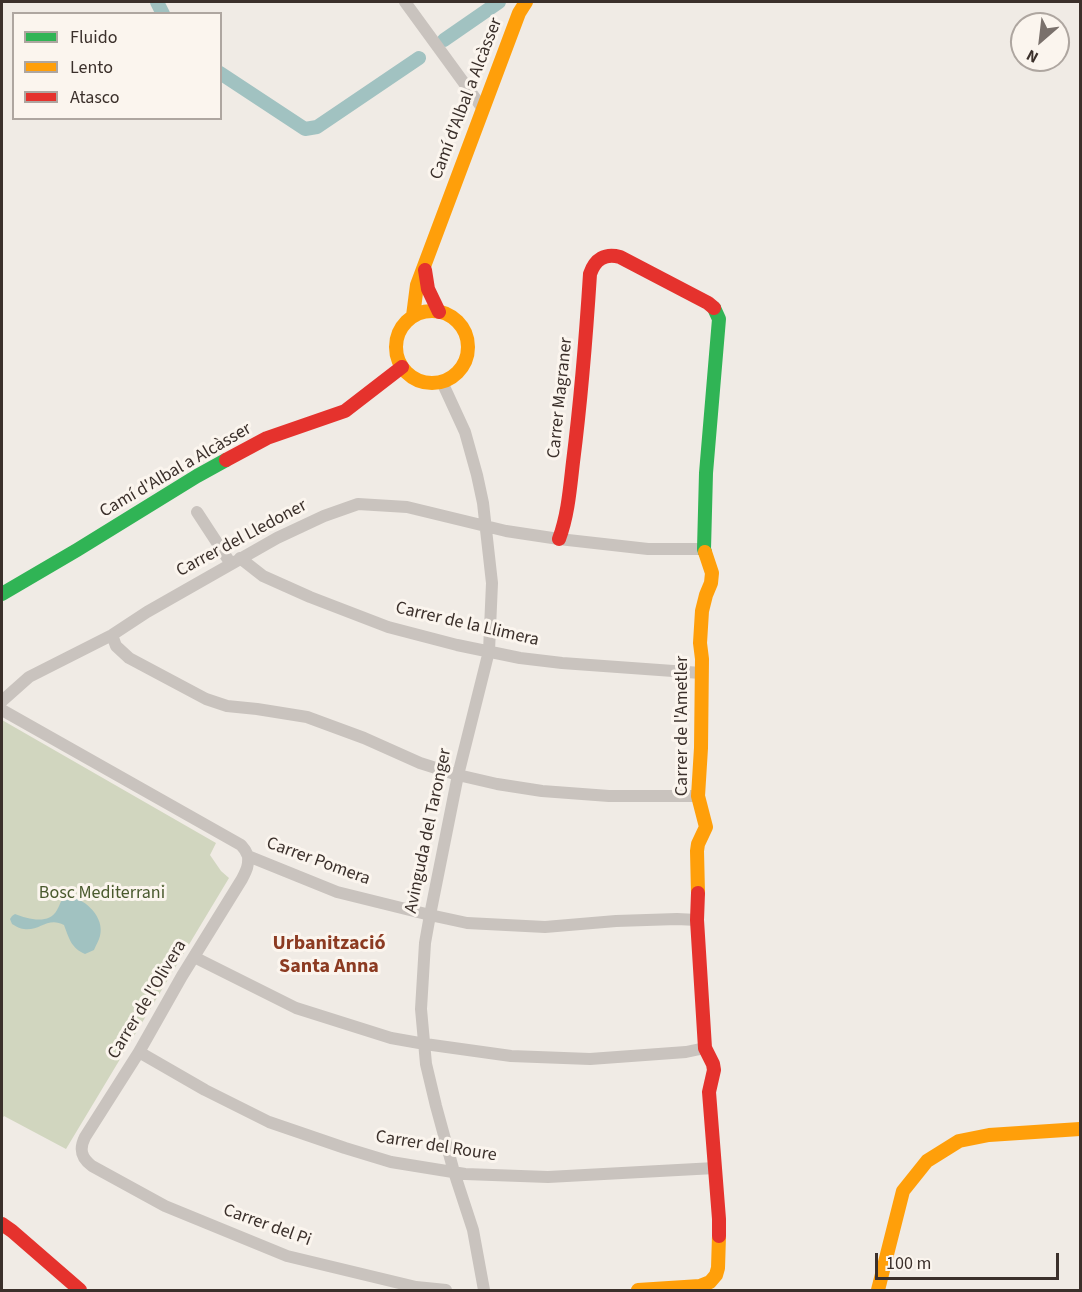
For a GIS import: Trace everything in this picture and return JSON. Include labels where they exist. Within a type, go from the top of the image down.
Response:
[{"type":"street","points":[[405,2],[483,109]]},
{"type":"street","name":"Camí d'Albal a Alcàsser","points":[[439,312],[428,289],[425,263],[519,13],[526,2]]},
{"type":"street","name":"Carrer Magraner","points":[[559,539],[568,501],[581,402],[590,274],[595,262],[607,255],[620,257],[714,308]]},
{"type":"street","points":[[413,316],[417,285],[425,263]]},
{"type":"street","name":"Carrer de l'Ametler","points":[[638,1290],[708,1284],[717,1274],[718,1268],[719,1219],[709,1092],[714,1066],[705,1048],[697,920],[697,851],[705,827],[698,796],[701,748],[702,659],[700,643],[702,612],[712,573],[704,549],[707,464],[719,319],[714,308]]},
{"type":"street","points":[[430,311],[439,312],[450,316],[465,334],[468,346],[466,357],[461,368],[453,377],[442,382],[419,381],[409,376],[397,357],[398,334],[413,316],[430,311]]},
{"type":"street","name":"Camí d'Albal a Alcàsser","points":[[2,594],[197,476],[267,438],[345,411],[402,367]]},
{"type":"street","name":"Avinguda del Taronger","points":[[442,382],[465,432],[477,475],[486,525],[492,583],[489,651],[458,775],[429,915],[421,1009],[426,1065],[454,1172],[473,1230],[484,1290]]},
{"type":"street","name":"Carrer del Lledoner","points":[[2,701],[29,676],[112,635],[147,612],[277,538],[324,516],[358,504],[407,507],[506,531],[559,539],[648,549],[704,549]]},
{"type":"street","name":"Carrer de la Llimera","points":[[197,512],[236,561],[310,597],[388,627],[520,658],[701,673]]},
{"type":"street","points":[[112,635],[116,646],[129,658],[206,699],[227,706],[257,708],[307,717],[364,738],[420,763],[458,775],[542,791],[609,796],[698,796]]},
{"type":"street","name":"Carrer Pomera","points":[[2,710],[241,845],[248,856],[337,892],[467,923],[545,927],[616,921],[697,920]]},
{"type":"street","name":"Carrer de l'Olivera","points":[[87,1162],[81,1150],[84,1137],[139,1052],[247,869],[248,856]]},
{"type":"street","points":[[194,957],[296,1008],[390,1038],[511,1056],[590,1059],[686,1052],[705,1048]]},
{"type":"street","name":"Carrer del Roure","points":[[139,1052],[205,1090],[269,1122],[391,1162],[465,1174],[548,1177],[715,1168]]},
{"type":"street","points":[[878,1290],[903,1191],[927,1161],[959,1142],[989,1135],[1080,1129]]},
{"type":"street","name":"Carrer del Pi","points":[[87,1162],[165,1206],[287,1256],[416,1287],[446,1290]]},
{"type":"street","points":[[2,1224],[80,1290]]},
{"type":"green space","name":"Bosc Mediterrani","points":[[2,720],[216,843],[210,855],[229,878],[66,1149],[4,1116],[2,1119]]},
{"type":"water","points":[[70,897],[88,905],[97,916],[101,929],[100,938],[94,950],[85,954],[77,949],[71,942],[64,925],[57,922],[27,929],[12,924],[10,919],[15,914],[38,920],[49,918],[57,910],[62,900]]},
{"type":"waterway","points":[[157,2],[162,12]]},
{"type":"waterway","points":[[444,40],[499,2]]},
{"type":"waterway","points":[[222,74],[305,129],[317,127],[419,58]]},
{"type":"traffic: fast","points":[[705,552],[706,473],[719,319],[714,308]]},
{"type":"traffic: fast","points":[[2,594],[226,460]]},
{"type":"traffic: slow","points":[[413,316],[417,285],[519,13],[526,2]]},
{"type":"traffic: slow","points":[[432,311],[452,317],[462,327],[468,347],[462,367],[452,377],[432,383],[412,377],[402,367],[396,347],[402,327],[412,317],[432,311]]},
{"type":"traffic: slow","points":[[698,893],[697,851],[706,827],[698,796],[701,748],[702,659],[700,643],[702,611],[712,573],[705,552]]},
{"type":"traffic: slow","points":[[878,1290],[903,1191],[927,1161],[959,1141],[989,1135],[1080,1129]]},
{"type":"traffic: slow","points":[[638,1290],[700,1286],[710,1282],[718,1268],[719,1236]]},
{"type":"traffic: jam","points":[[559,539],[570,491],[590,274],[595,264],[601,258],[620,257],[714,308]]},
{"type":"traffic: jam","points":[[425,270],[428,289],[439,312]]},
{"type":"traffic: jam","points":[[226,460],[267,438],[345,411],[402,367]]},
{"type":"traffic: jam","points":[[698,893],[697,920],[705,1048],[714,1070],[709,1092],[719,1236]]},
{"type":"traffic: jam","points":[[2,1224],[80,1290]]},
{"type":"district","name":"Urbanització Santa Anna","points":[[329,956]]}]
